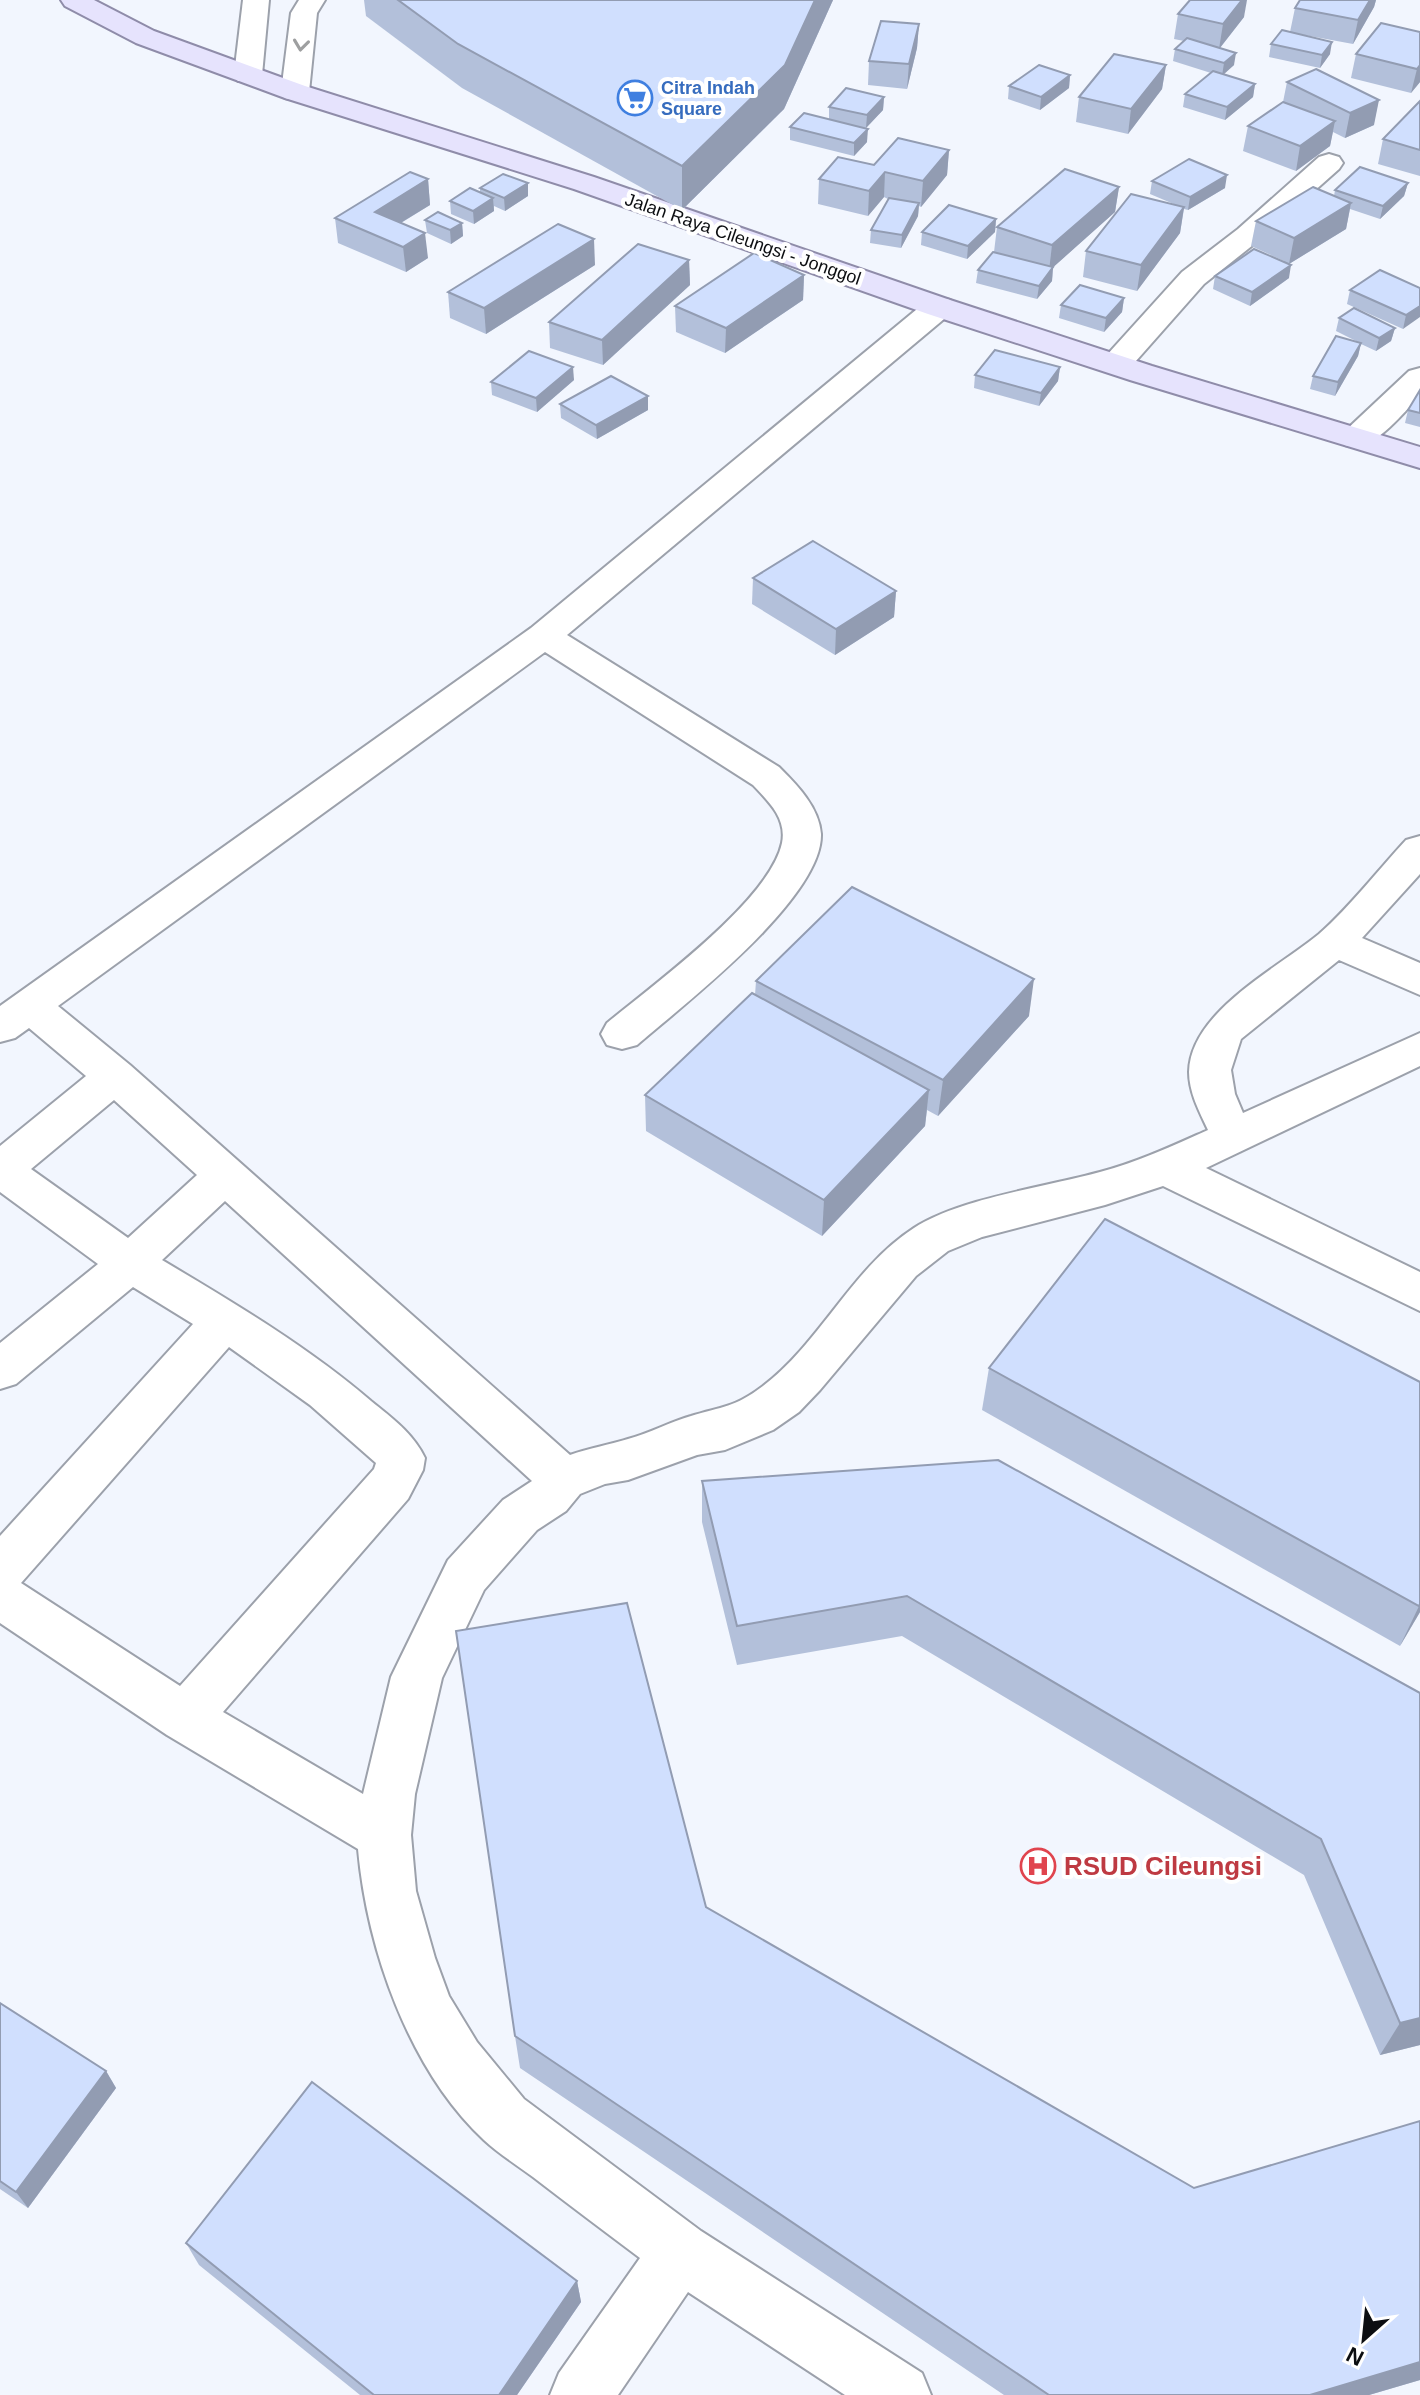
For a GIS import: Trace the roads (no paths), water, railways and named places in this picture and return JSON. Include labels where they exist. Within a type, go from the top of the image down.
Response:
[{"type":"main road","name":"Jalan Raya Cileungsi - Jonggol","points":[[74,0],[145,37],[295,92],[584,183],[939,307],[1420,458]]},
{"type":"street","points":[[248,75],[256,0]]},
{"type":"street","points":[[295,92],[304,13],[312,0]]},
{"type":"street","points":[[1117,363],[1193,278],[1248,235],[1329,163]]},
{"type":"street","points":[[563,1479],[115,1076],[16,1016],[544,636],[939,307]]},
{"type":"street","points":[[1357,438],[1420,378]]},
{"type":"street","points":[[544,636],[766,776],[789,799],[800,821],[802,841],[794,867],[751,920],[622,1034]]},
{"type":"street","points":[[1232,1136],[1209,1080],[1214,1046],[1226,1028],[1335,942],[1420,849]]},
{"type":"street","points":[[1335,942],[1420,980]]},
{"type":"street","points":[[900,2395],[680,2252],[504,2119],[457,2062],[427,2012],[407,1958],[389,1891],[384,1835],[389,1794],[417,1677],[466,1575],[520,1515],[549,1496],[563,1479],[602,1464],[628,1460],[694,1435],[725,1430],[756,1416],[782,1398],[804,1376],[900,1263],[932,1239],[973,1222],[1105,1188],[1166,1168],[1420,1048]]},
{"type":"street","points":[[115,1076],[0,1170],[130,1263],[225,1320],[327,1391],[401,1458],[399,1470],[391,1484],[185,1718]]},
{"type":"street","points":[[1166,1168],[1420,1293]]},
{"type":"street","points":[[0,1370],[130,1263],[225,1175]]},
{"type":"street","points":[[0,1571],[225,1320]]},
{"type":"street","points":[[0,1596],[185,1718],[384,1835]]},
{"type":"street","points":[[581,2395],[680,2252]]},
{"type":"place","name":"Citra Indah Square","points":[[635,98]]},
{"type":"place","name":"RSUD Cileungsi","points":[[1038,1866]]}]
